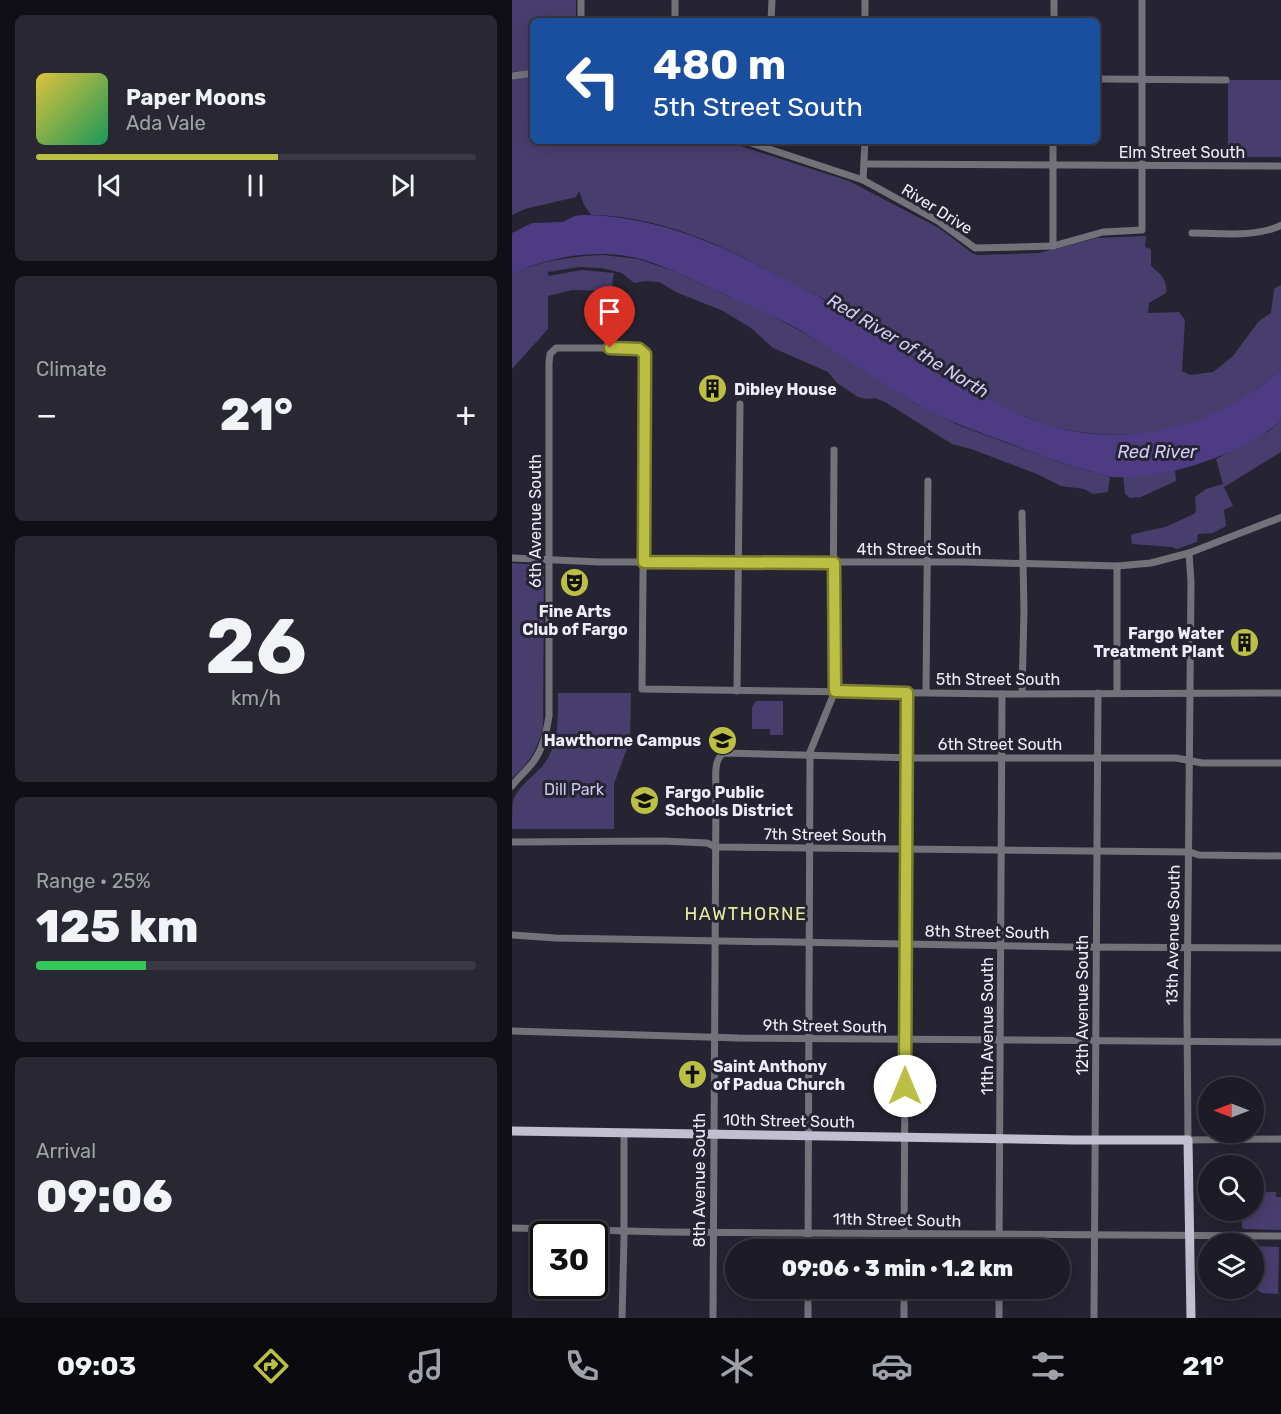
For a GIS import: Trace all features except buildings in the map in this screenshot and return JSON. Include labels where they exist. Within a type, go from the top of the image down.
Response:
[{"type":"main road","name":"10th Street South","points":[[512,1131],[1188,1140]]},
{"type":"main road","name":"13th Avenue South","points":[[1188,1140],[1191,1318]]},
{"type":"street","points":[[581,0],[581,18]]},
{"type":"street","points":[[675,0],[676,18]]},
{"type":"street","points":[[771,18],[772,0]]},
{"type":"street","points":[[865,0],[865,18]]},
{"type":"street","points":[[1054,0],[1054,18]]},
{"type":"street","points":[[1142,0],[1142,166]]},
{"type":"street","points":[[512,76],[530,73]]},
{"type":"street","points":[[1100,79],[1226,80]]},
{"type":"street","points":[[770,145],[863,180],[866,164],[865,144]]},
{"type":"street","points":[[1053,144],[1053,246]]},
{"type":"street","name":"Elm Street South","points":[[866,164],[1282,166]]},
{"type":"street","name":"River Drive","points":[[863,180],[938,221],[975,248],[1053,246],[1103,232],[1142,230],[1142,166]]},
{"type":"street","points":[[1192,233],[1266,231],[1282,225]]},
{"type":"street","name":"6th Avenue South","points":[[512,786],[530,767],[546,737],[549,716],[550,354],[556,348],[630,348],[639,349],[645,354],[644,562]]},
{"type":"street","points":[[737,691],[740,404]]},
{"type":"street","points":[[808,1239],[810,754],[835,691],[834,450]]},
{"type":"street","points":[[926,692],[928,482]]},
{"type":"street","points":[[1022,513],[1022,693]]},
{"type":"street","name":"4th Street South","points":[[512,558],[644,562],[928,562],[1117,566],[1151,563],[1189,553],[1282,517]]},
{"type":"street","name":"13th Avenue South","points":[[1188,1140],[1191,693],[1189,553]]},
{"type":"street","name":"5th Street South","points":[[644,562],[641,689],[1002,694],[1282,693]]},
{"type":"street","points":[[1117,566],[1117,693]]},
{"type":"street","points":[[1191,674],[1194,683],[1201,689],[1230,690],[1240,693]]},
{"type":"street","points":[[904,1239],[907,693]]},
{"type":"street","name":"12th Avenue South","points":[[1094,1318],[1098,693]]},
{"type":"street","name":"11th Avenue South","points":[[999,1239],[1002,694]]},
{"type":"street","name":"6th Street South","points":[[720,756],[725,753],[908,758],[1176,758],[1202,763],[1282,764]]},
{"type":"street","name":"8th Avenue South","points":[[713,1318],[714,940],[716,781],[717,761],[720,756]]},
{"type":"street","name":"7th Street South","points":[[512,842],[662,841],[707,843],[716,847],[1190,852],[1199,855],[1282,856]]},
{"type":"street","name":"8th Street South","points":[[512,935],[556,938],[1001,946],[1282,948]]},
{"type":"street","name":"9th Street South","points":[[512,1031],[810,1039],[1282,1042]]},
{"type":"street","points":[[622,1318],[624,1134]]},
{"type":"street","name":"10th Street South","points":[[1188,1140],[1282,1140]]},
{"type":"street","name":"11th Street South","points":[[512,1228],[999,1235],[1282,1236]]},
{"type":"street","points":[[808,1299],[808,1318]]},
{"type":"street","points":[[904,1299],[904,1318]]},
{"type":"street","points":[[998,1318],[999,1299]]},
{"type":"green space","points":[[512,0],[576,0],[576,18],[530,18],[530,70],[512,72]]},
{"type":"green space","points":[[521,76],[530,76],[530,144],[734,144],[849,181],[939,228],[977,255],[1039,253],[1097,238],[1146,236],[1145,247],[1151,249],[1151,266],[1163,277],[1166,284],[1166,293],[1149,303],[1148,313],[1179,312],[1185,320],[1182,371],[1190,375],[1213,372],[1233,356],[1259,321],[1271,313],[1274,289],[1281,285],[1281,369],[1255,390],[1216,414],[1187,426],[1166,431],[1144,434],[1099,434],[1055,427],[1036,421],[998,405],[960,385],[844,315],[824,299],[720,246],[695,236],[644,221],[591,215],[579,191],[576,197],[525,209],[512,215],[512,80]]},
{"type":"green space","points":[[1228,80],[1281,80],[1281,157],[1228,157]]},
{"type":"green space","points":[[603,255],[638,259],[671,270],[763,310],[832,349],[914,403],[958,425],[1062,463],[1110,477],[1108,492],[1093,494],[1084,489],[1061,486],[1037,474],[952,444],[885,402],[875,398],[858,397],[837,383],[828,372],[773,348],[751,328],[723,311],[678,293],[659,282],[634,283],[622,273],[602,268],[579,267],[548,272],[548,276],[582,270],[614,273],[611,291],[572,290],[548,296],[548,329],[512,369],[512,274],[534,265],[556,260]]},
{"type":"green space","points":[[1281,421],[1281,452],[1224,487],[1233,506],[1224,510],[1226,526],[1213,533],[1198,534],[1197,542],[1177,549],[1132,544],[1131,535],[1133,534],[1165,527],[1194,514],[1196,511],[1195,497],[1206,489],[1223,484],[1216,459],[1269,431]]},
{"type":"green space","points":[[1175,469],[1176,481],[1141,497],[1130,498],[1125,494],[1123,476],[1163,473]]},
{"type":"green space","points":[[512,563],[544,565],[543,728],[532,756],[512,778]]},
{"type":"green space","name":"Dill Park","points":[[558,693],[631,693],[630,740],[614,784],[614,829],[512,829],[513,801],[516,795],[544,764],[552,751],[557,726]]},
{"type":"green space","points":[[756,701],[783,701],[783,735],[770,735],[770,729],[752,729],[752,707]]},
{"type":"green space","points":[[1264,1192],[1276,1192],[1276,1197],[1281,1197],[1281,1230],[1244,1229],[1242,1221],[1264,1221]]},
{"type":"green space","points":[[1264,1246],[1279,1247],[1278,1294],[1264,1293]]},
{"type":"water","name":"Red River","points":[[583,215],[639,221],[666,227],[743,257],[820,298],[936,372],[1036,421],[1069,430],[1102,434],[1134,434],[1166,429],[1197,420],[1227,407],[1255,390],[1281,369],[1281,421],[1245,445],[1179,470],[1133,477],[1112,477],[1076,467],[972,430],[936,414],[898,393],[789,324],[683,275],[641,259],[592,254],[559,258],[512,274],[512,233],[532,223],[562,222]]},
{"type":"place","name":"Dibley House","points":[[713,389]]},
{"type":"place","name":"Fine Arts Club of Fargo","points":[[575,583]]},
{"type":"place","name":"Fargo Water Treatment Plant","points":[[1245,642]]},
{"type":"place","name":"Hawthorne Campus","points":[[722,740]]},
{"type":"place","name":"Fargo Public Schools District","points":[[644,801]]},
{"type":"place","name":"Saint Anthony of Padua Church","points":[[692,1075]]},
{"type":"district","name":"HAWTHORNE","points":[[746,914]]},
{"type":"route","points":[[610,348],[639,349],[645,354],[644,562],[834,563],[835,691],[907,693],[905,1086]]},
{"type":"water label","name":"Red River of the North","points":[[908,346]]}]
